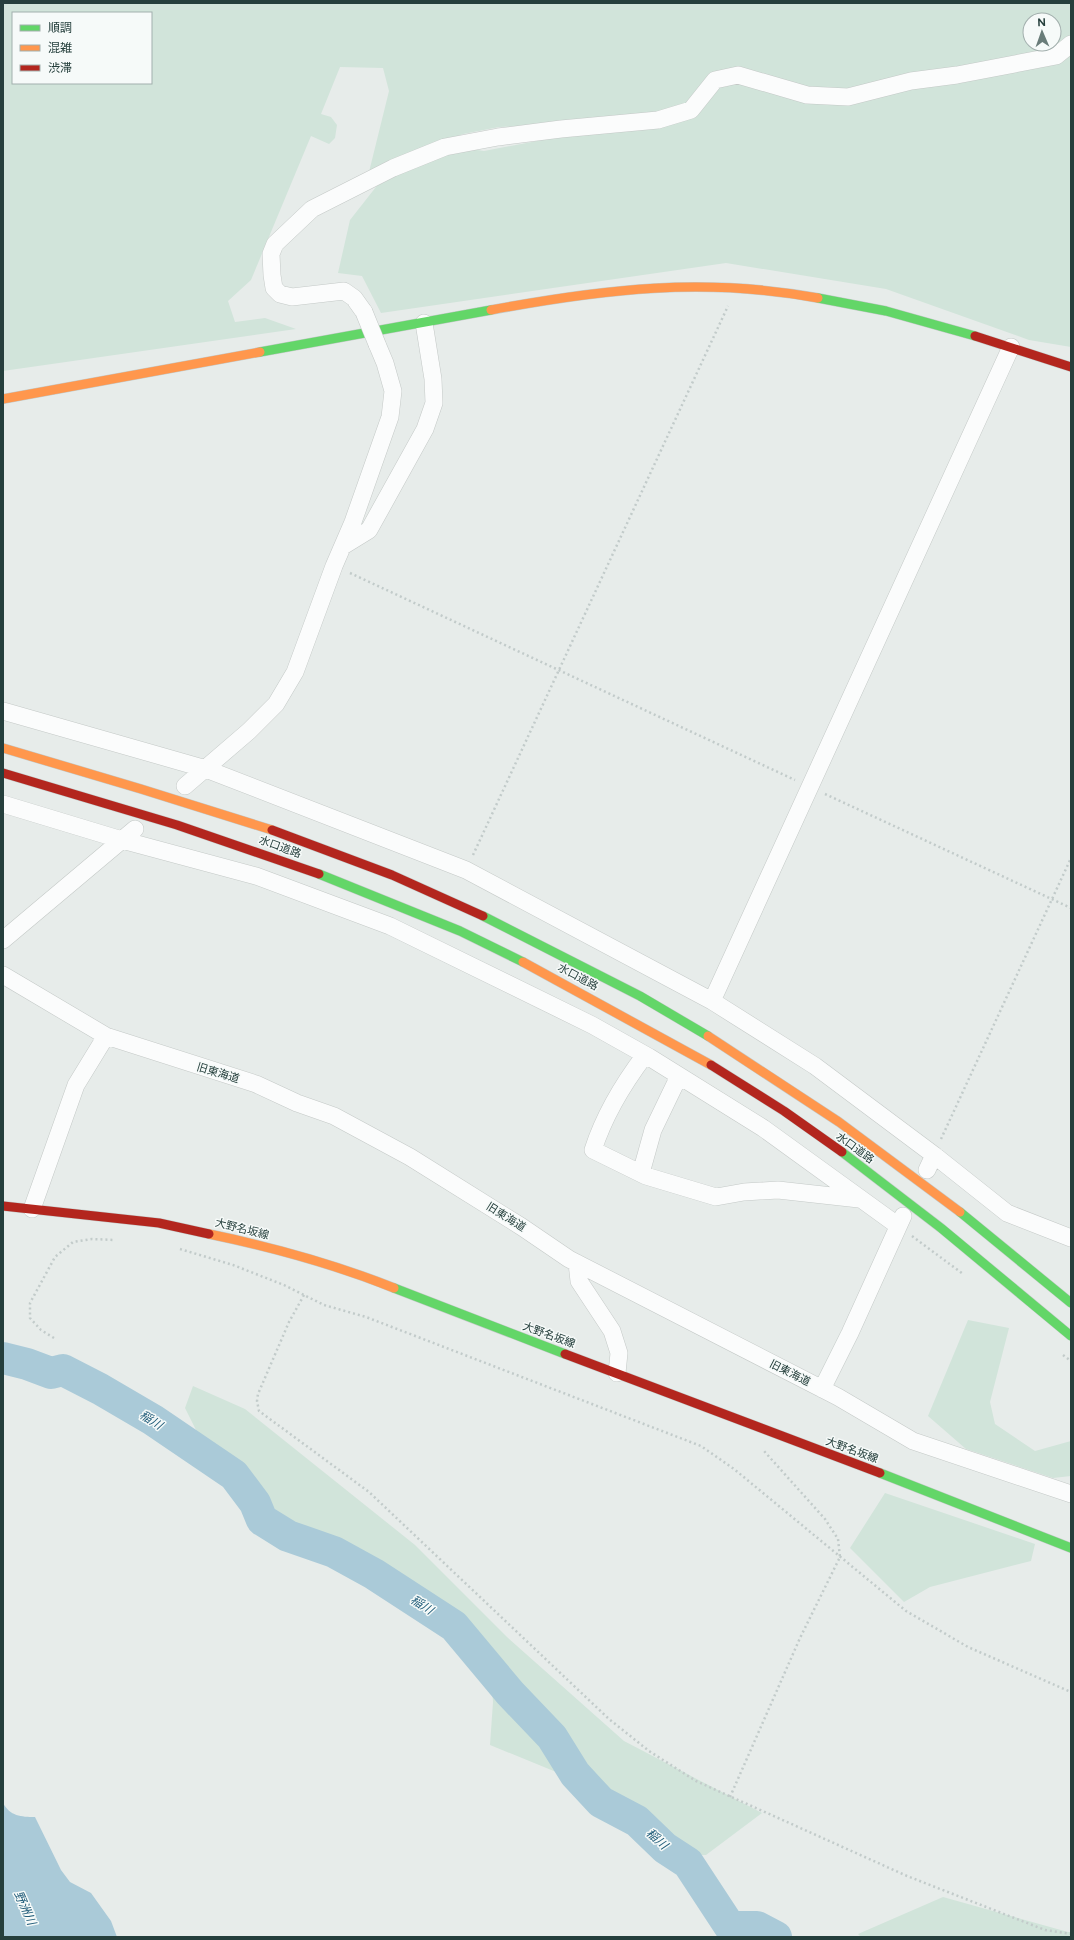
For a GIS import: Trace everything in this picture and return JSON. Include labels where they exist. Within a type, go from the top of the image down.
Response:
[{"type":"main road","points":[[3,399],[528,303],[605,292],[696,286],[772,290],[862,305],[947,326],[1071,367]]},
{"type":"main road","name":"水口道路","points":[[3,748],[257,825],[370,866],[468,910],[622,987],[696,1028],[822,1110],[950,1204],[1071,1303]]},
{"type":"main road","name":"水口道路","points":[[3,773],[201,832],[280,860],[461,932],[565,984],[718,1070],[805,1126],[899,1195],[992,1269],[1071,1336]]},
{"type":"main road","name":"大野名坂線","points":[[3,1206],[159,1223],[257,1245],[351,1271],[617,1374],[922,1489],[1071,1548]]},
{"type":"street","points":[[185,786],[249,731],[276,704],[295,672],[390,417],[394,391],[385,363],[364,312],[354,298],[344,291],[292,297],[280,294],[274,288],[271,254],[275,244],[312,209],[393,168],[445,147],[498,137],[561,129],[658,120],[690,110],[715,80],[738,75],[807,95],[848,97],[912,81],[957,75],[1056,56],[1071,44]]},
{"type":"street","points":[[343,546],[369,530],[425,429],[434,402],[433,379],[424,323]]},
{"type":"street","points":[[712,1001],[1011,347]]},
{"type":"street","points":[[3,711],[206,769],[466,870],[712,1001],[815,1066],[934,1155],[1007,1213],[1071,1238]]},
{"type":"street","points":[[3,804],[122,840],[256,876],[390,926],[592,1025],[645,1055],[763,1128],[861,1199],[900,1221],[850,1333],[822,1389]]},
{"type":"street","points":[[3,940],[135,829]]},
{"type":"street","name":"旧東海道","points":[[3,975],[106,1036],[157,1054],[256,1084],[297,1103],[334,1116],[410,1157],[577,1263],[822,1389],[913,1441],[1071,1494]]},
{"type":"street","points":[[32,1209],[76,1085],[106,1036]]},
{"type":"street","points":[[645,1055],[634,1070],[600,1127],[593,1150],[641,1173],[716,1197],[744,1192],[778,1190],[861,1199]]},
{"type":"street","points":[[641,1173],[652,1130],[679,1076]]},
{"type":"street","points":[[927,1170],[934,1155]]},
{"type":"street","points":[[577,1263],[579,1281],[612,1331],[619,1353],[617,1374]]},
{"type":"path","points":[[466,870],[729,303]]},
{"type":"path","points":[[334,566],[1071,908]]},
{"type":"path","points":[[934,1155],[1071,858]]},
{"type":"path","points":[[900,1221],[967,1277]]},
{"type":"path","points":[[54,1338],[41,1330],[30,1318],[30,1303],[55,1257],[73,1242],[92,1239],[116,1240]]},
{"type":"path","points":[[179,1249],[233,1265],[284,1285],[324,1305],[366,1317],[700,1446],[734,1469],[906,1611],[968,1647],[1071,1692]]},
{"type":"path","points":[[304,1295],[289,1322],[258,1394],[257,1401],[260,1411],[369,1492],[609,1719],[649,1751],[696,1781],[730,1797],[934,1886],[1045,1930],[1071,1934]]},
{"type":"path","points":[[1059,1351],[1071,1361]]},
{"type":"path","points":[[730,1797],[800,1638],[840,1557],[838,1540],[825,1519],[762,1449]]},
{"type":"green space","points":[[3,3],[1071,3],[1071,347],[1029,340],[886,289],[726,263],[381,313],[362,276],[338,273],[350,220],[383,178],[457,147],[484,151],[537,141],[584,124],[499,127],[463,134],[369,172],[389,91],[383,68],[340,67],[321,114],[331,117],[337,125],[335,138],[329,144],[311,136],[251,280],[228,301],[235,322],[265,318],[296,329],[3,371]]},
{"type":"green space","points":[[968,1320],[1009,1328],[990,1402],[995,1424],[1035,1451],[1071,1441],[1071,1476],[1053,1478],[966,1449],[928,1416]]},
{"type":"green space","points":[[193,1386],[245,1409],[415,1545],[507,1637],[624,1741],[762,1813],[706,1855],[657,1856],[605,1792],[490,1745],[493,1702],[490,1659],[421,1597],[273,1516],[202,1442],[185,1408]]},
{"type":"green space","points":[[885,1493],[1035,1544],[1031,1561],[930,1587],[904,1602],[850,1548]]},
{"type":"green space","points":[[943,1897],[1071,1932],[1071,1937],[861,1937],[858,1934]]},
{"type":"water","name":"野洲川","points":[[3,1803],[9,1811],[16,1815],[35,1817],[61,1870],[70,1882],[91,1893],[111,1921],[117,1937],[3,1937]]},
{"type":"waterway","name":"稲川","points":[[3,1358],[27,1364],[51,1373],[63,1370],[100,1389],[153,1420],[234,1475],[255,1503],[262,1520],[288,1536],[334,1552],[374,1574],[454,1626],[510,1693],[552,1737],[575,1774],[601,1802],[637,1821],[665,1848],[688,1863],[730,1927],[757,1927],[776,1937]]},
{"type":"traffic: fast","points":[[818,298],[886,311],[975,336]]},
{"type":"traffic: fast","points":[[260,352],[491,310]]},
{"type":"traffic: fast","points":[[319,874],[460,931],[523,962]]},
{"type":"traffic: fast","points":[[483,916],[640,996],[708,1036]]},
{"type":"traffic: fast","points":[[842,1152],[941,1228],[1071,1336]]},
{"type":"traffic: fast","points":[[960,1212],[1071,1303]]},
{"type":"traffic: fast","points":[[394,1288],[565,1354]]},
{"type":"traffic: fast","points":[[880,1473],[1071,1548]]},
{"type":"traffic: slow","points":[[491,310],[574,296],[654,288],[735,288],[818,298]]},
{"type":"traffic: slow","points":[[3,399],[260,352]]},
{"type":"traffic: slow","points":[[3,748],[272,830]]},
{"type":"traffic: slow","points":[[523,962],[711,1065]]},
{"type":"traffic: slow","points":[[708,1036],[839,1122],[960,1212]]},
{"type":"traffic: slow","points":[[209,1234],[303,1257],[349,1271],[394,1288]]},
{"type":"traffic: jam","points":[[975,336],[1071,367]]},
{"type":"traffic: jam","points":[[3,773],[177,825],[319,874]]},
{"type":"traffic: jam","points":[[272,830],[392,875],[483,916]]},
{"type":"traffic: jam","points":[[711,1065],[784,1111],[842,1152]]},
{"type":"traffic: jam","points":[[3,1206],[159,1223],[209,1234]]},
{"type":"traffic: jam","points":[[565,1354],[880,1473]]}]
